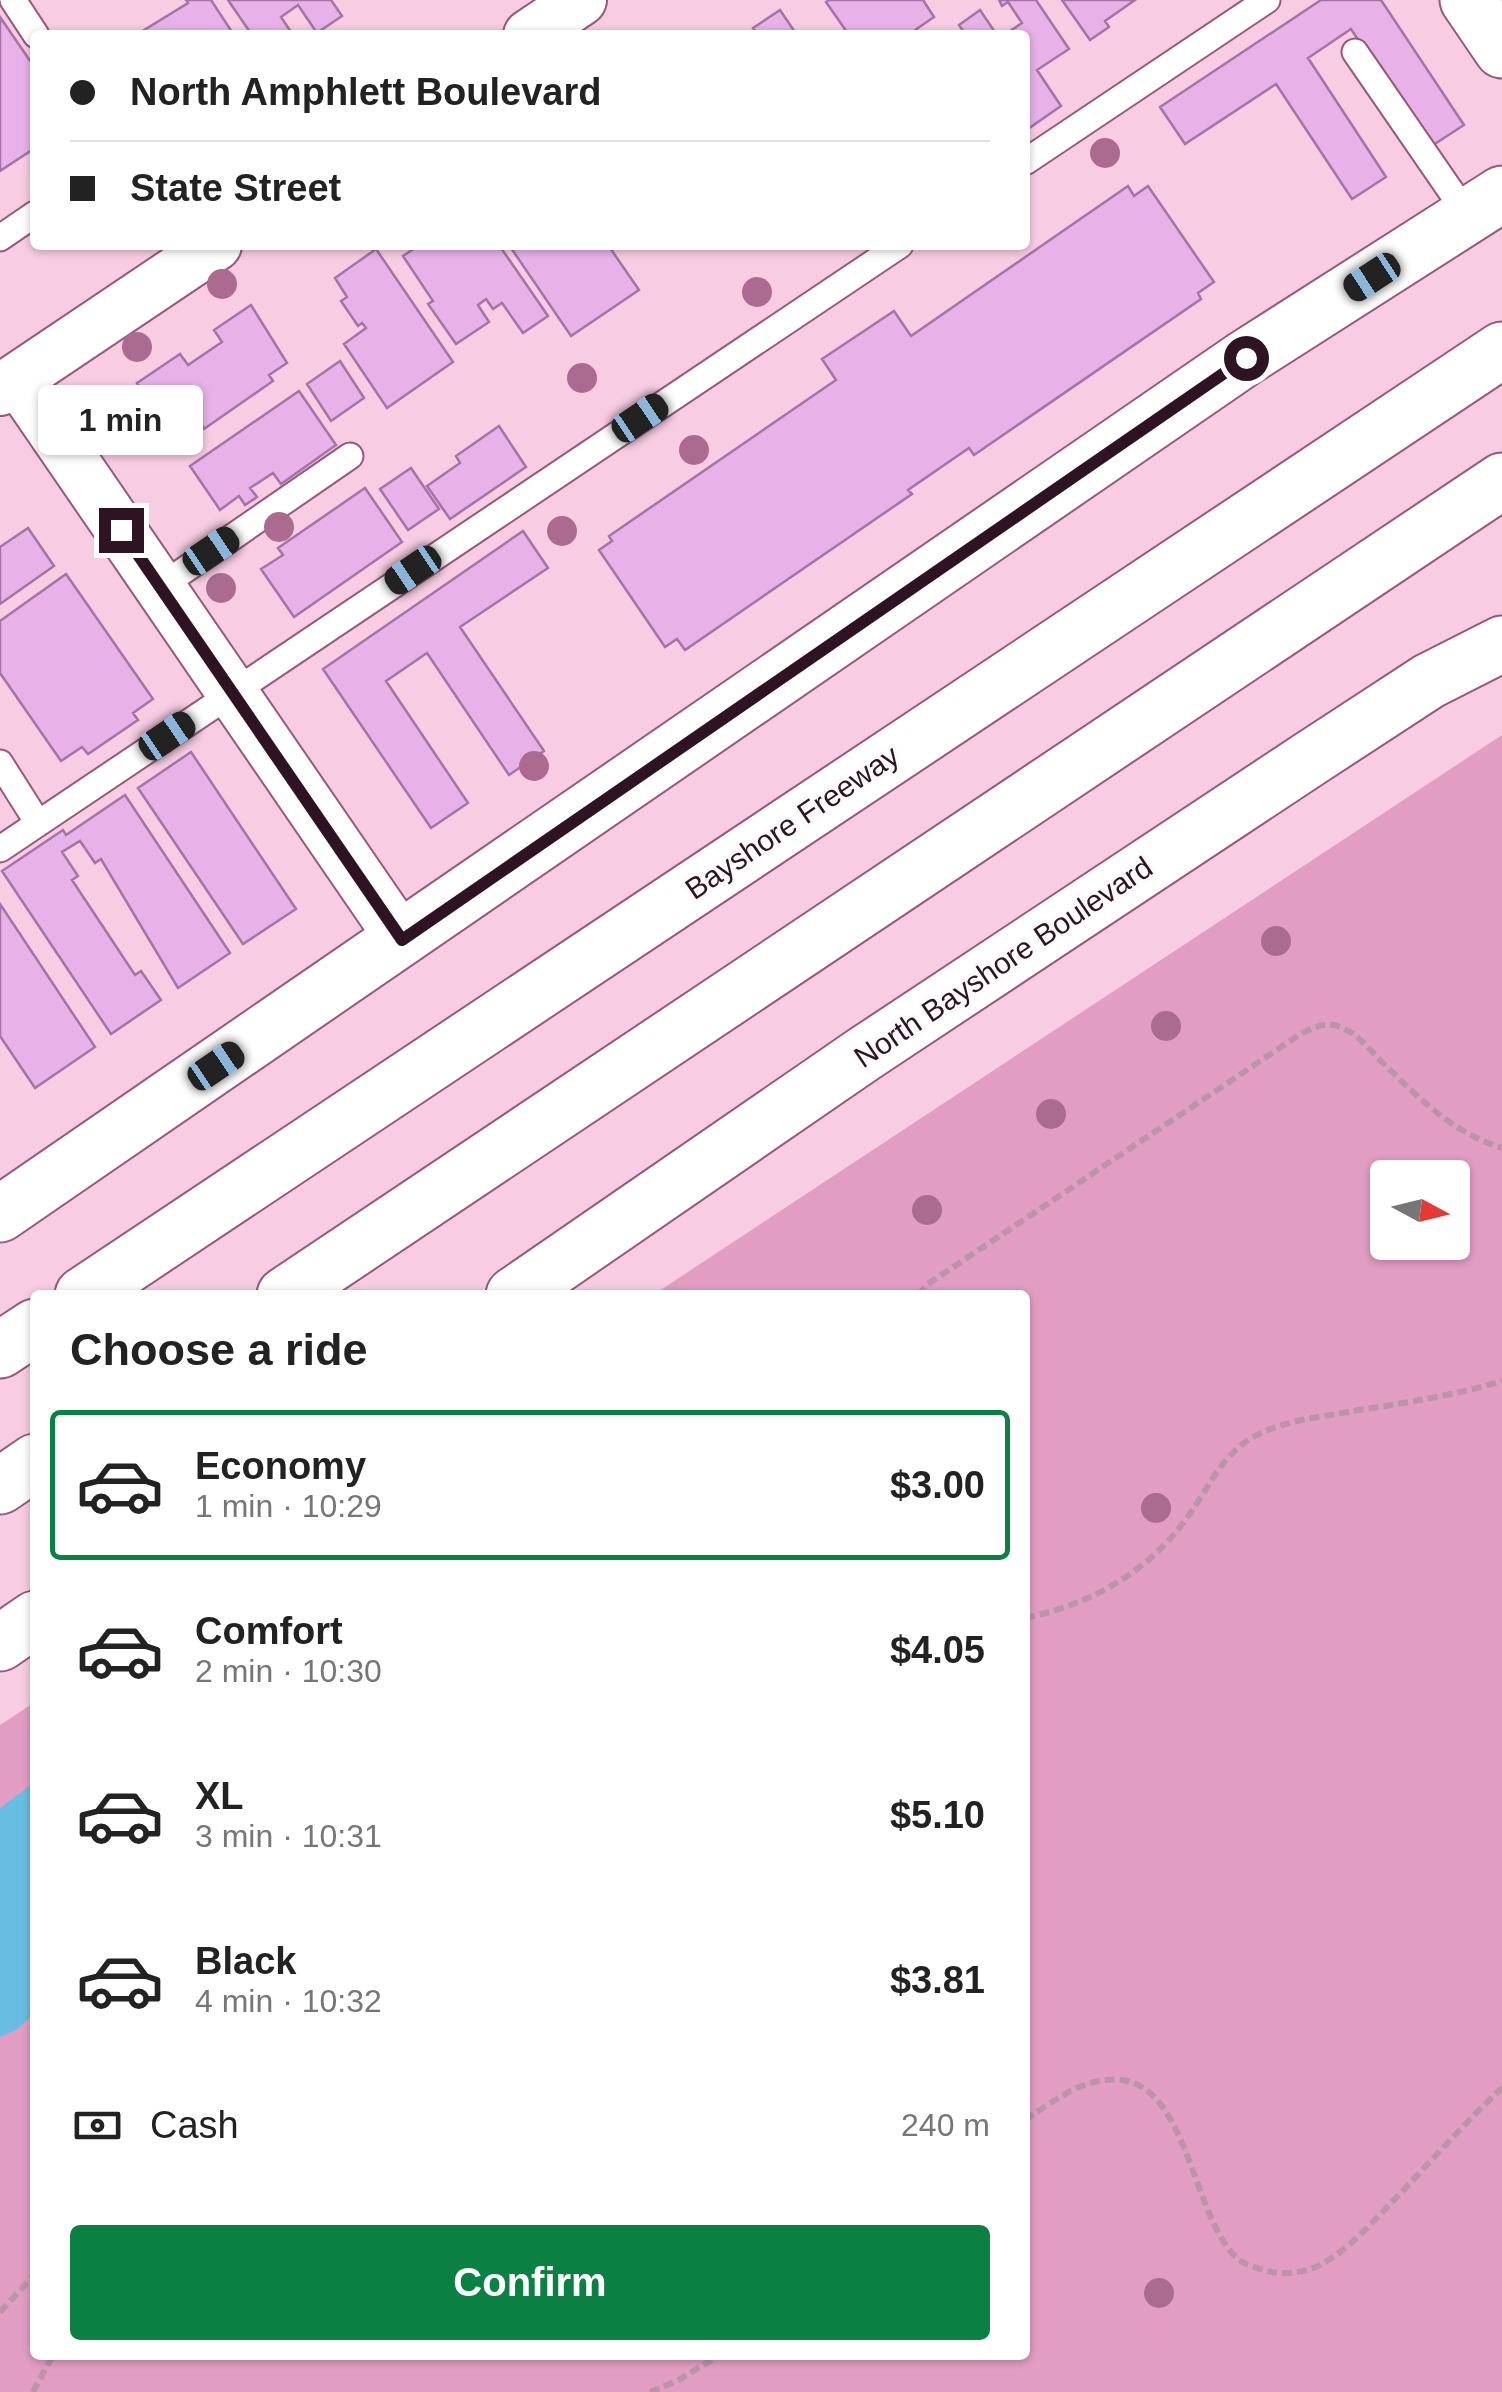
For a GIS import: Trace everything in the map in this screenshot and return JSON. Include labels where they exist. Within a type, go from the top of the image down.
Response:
[{"type":"main road","points":[[1468,0],[1502,50]]},
{"type":"main road","points":[[0,1214],[1229,370],[1485,205]]},
{"type":"main road","name":"Bayshore Freeway","points":[[90,1290],[1502,350]]},
{"type":"main road","points":[[292,1290],[1502,481]]},
{"type":"main road","points":[[984,826],[1502,528]]},
{"type":"main road","name":"North Bayshore Boulevard","points":[[521,1290],[864,1054],[1291,771],[1429,681],[1502,644]]},
{"type":"main road","points":[[0,1350],[30,1330]]},
{"type":"main road","points":[[0,1486],[30,1465]]},
{"type":"main road","points":[[0,1643],[30,1622]]},
{"type":"street","points":[[536,30],[581,0]]},
{"type":"street","points":[[209,250],[8,384],[160,586],[402,940]]},
{"type":"lane","points":[[13,0],[33,30]]},
{"type":"lane","points":[[1030,159],[1268,0]]},
{"type":"lane","points":[[1355,52],[1485,205]]},
{"type":"lane","points":[[0,238],[30,217]]},
{"type":"lane","points":[[0,849],[892,250]]},
{"type":"lane","points":[[160,586],[350,456]]},
{"type":"lane","points":[[0,763],[38,824]]},
{"type":"path","points":[[923,1290],[1286,1044],[1323,1024],[1354,1034],[1435,1113],[1457,1129],[1502,1148]]},
{"type":"path","points":[[1030,1616],[1101,1594],[1142,1568],[1188,1516],[1208,1482],[1233,1452],[1257,1435],[1306,1419],[1462,1393],[1502,1380]]},
{"type":"path","points":[[1030,2117],[1063,2094],[1087,2084],[1109,2079],[1142,2088],[1168,2114],[1208,2210],[1237,2258],[1255,2268],[1283,2274],[1315,2267],[1368,2226],[1502,2088]]},
{"type":"path","points":[[0,2312],[30,2279]]},
{"type":"path","points":[[33,2392],[50,2360]]},
{"type":"path","points":[[650,2392],[712,2360]]},
{"type":"shaded area","points":[[1502,735],[1502,2392],[0,2392],[0,1725],[30,1705],[30,2360],[1030,2360],[1030,1290],[661,1290]]},
{"type":"water","points":[[30,1786],[30,2017],[18,2029],[0,2037],[0,1808]]},
{"type":"building","points":[[186,0],[211,0],[231,30],[144,30],[188,3]]},
{"type":"building","points":[[228,0],[331,0],[342,16],[315,30],[298,5],[281,17],[290,30],[249,30]]},
{"type":"building","points":[[923,0],[934,17],[915,30],[846,30],[826,2]]},
{"type":"building","points":[[999,0],[1036,0],[1069,49],[1037,70],[1061,106],[1030,128],[1030,30],[1012,30],[1022,23],[1008,2],[1002,6]]},
{"type":"building","points":[[1062,0],[1135,0],[1105,21],[1109,27],[1090,40]]},
{"type":"building","points":[[1321,0],[1381,0],[1464,125],[1430,147],[1351,29],[1308,58],[1386,177],[1352,199],[1276,84],[1185,144],[1160,107]]},
{"type":"building","points":[[780,10],[794,30],[754,30]]},
{"type":"building","points":[[980,10],[994,30],[962,30],[959,25]]},
{"type":"building","points":[[0,17],[30,61],[30,151],[0,171]]},
{"type":"building","points":[[1128,186],[1134,196],[1148,186],[1214,282],[1198,293],[1201,299],[974,455],[969,448],[908,490],[912,494],[685,650],[677,639],[665,647],[599,550],[612,541],[609,536],[836,380],[822,359],[894,311],[911,336]]},
{"type":"building","points":[[377,250],[453,362],[387,408],[344,344],[366,328],[362,323],[358,326],[341,301],[347,297],[335,278]]},
{"type":"building","points":[[412,250],[502,250],[548,316],[523,333],[502,303],[493,309],[486,299],[478,305],[489,322],[456,344],[428,304],[433,301],[403,256]]},
{"type":"building","points":[[512,250],[611,250],[639,290],[571,336]]},
{"type":"building","points":[[251,305],[287,363],[269,375],[273,381],[204,429],[202,425],[183,438],[160,405],[155,409],[137,383],[180,354],[188,365],[222,342],[214,330]]},
{"type":"building","points":[[340,361],[364,398],[331,421],[307,384]]},
{"type":"building","points":[[299,391],[336,445],[281,484],[273,473],[250,488],[257,497],[245,505],[239,496],[220,510],[190,466]]},
{"type":"building","points":[[499,426],[526,467],[450,519],[427,486],[460,463],[456,456]]},
{"type":"building","points":[[411,468],[439,509],[408,530],[380,489]]},
{"type":"building","points":[[365,488],[402,542],[294,617],[261,569],[283,555],[278,548]]},
{"type":"building","points":[[28,528],[54,566],[0,604],[0,547]]},
{"type":"building","points":[[523,531],[548,568],[460,627],[544,751],[509,775],[427,653],[386,681],[468,803],[431,828],[323,669]]},
{"type":"building","points":[[66,574],[153,699],[133,713],[138,720],[88,754],[82,747],[61,761],[0,673],[0,621]]},
{"type":"building","points":[[191,752],[296,909],[243,944],[138,788]]},
{"type":"building","points":[[125,795],[230,953],[178,988],[101,859],[95,863],[80,841],[62,852],[78,876],[72,880],[135,975],[141,971],[161,1000],[111,1034],[2,871],[63,830],[66,835]]},
{"type":"building","points":[[0,904],[95,1047],[35,1088],[0,1036]]},
{"type":"route","points":[[121,530],[402,940],[1246,358]]}]
